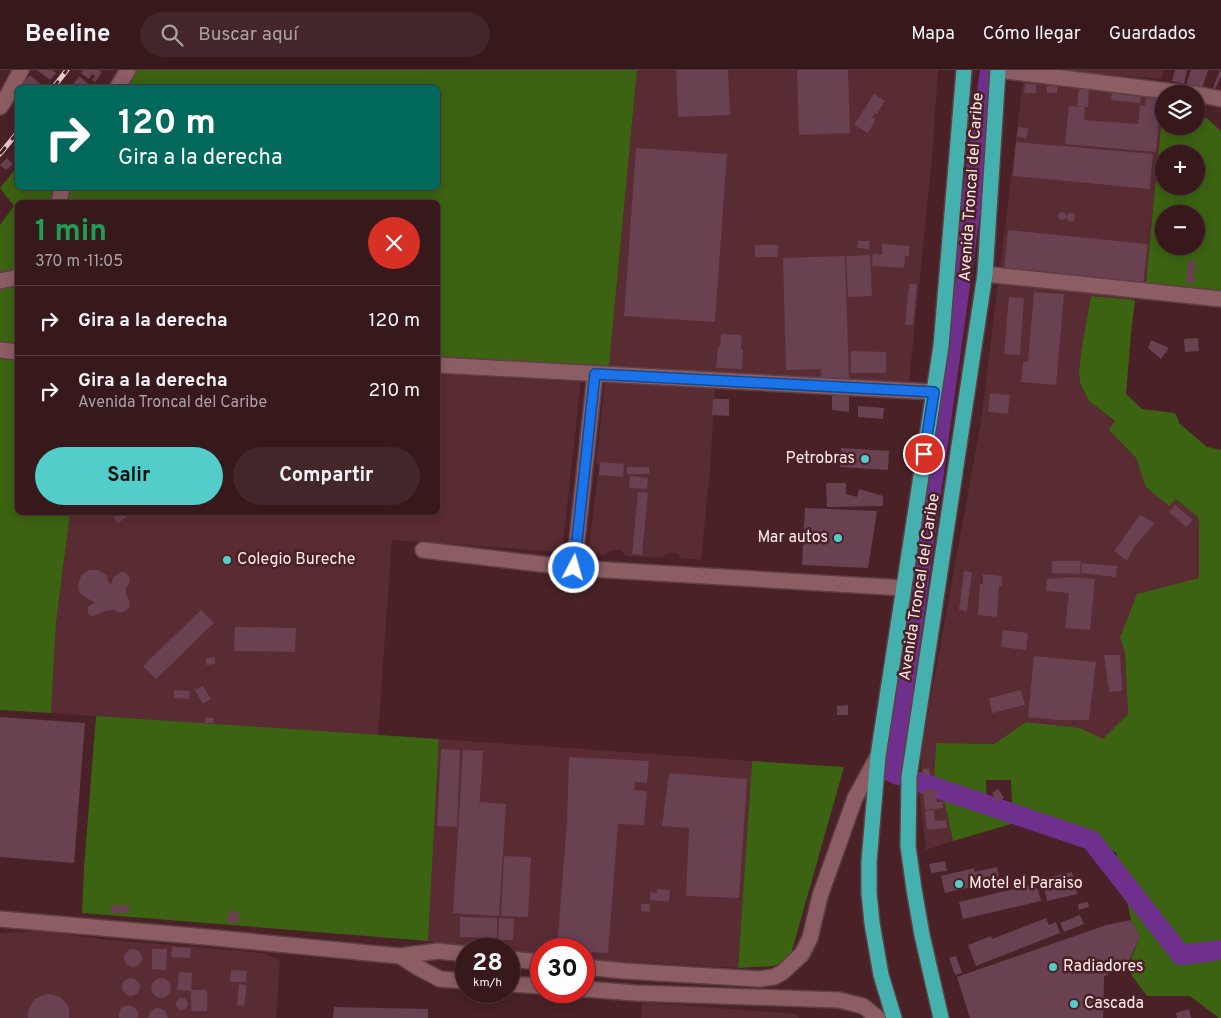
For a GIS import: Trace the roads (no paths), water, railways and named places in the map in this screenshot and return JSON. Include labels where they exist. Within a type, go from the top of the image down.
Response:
[{"type":"highway","name":"Avenida Troncal del Caribe","points":[[894,1018],[881,975],[872,923],[869,862],[878,756],[941,346],[964,70]]},
{"type":"highway","name":"Avenida Troncal del Caribe","points":[[942,1018],[922,935],[908,846],[909,777],[985,274],[998,70]]},
{"type":"street","points":[[0,107],[21,70]]},
{"type":"street","points":[[119,85],[128,70]]},
{"type":"street","points":[[998,70],[1155,89]]},
{"type":"street","points":[[1205,95],[1221,98]]},
{"type":"street","points":[[985,274],[1221,300]]},
{"type":"street","points":[[0,281],[15,278]]},
{"type":"street","points":[[0,350],[15,352]]},
{"type":"street","points":[[440,365],[934,392]]},
{"type":"street","points":[[574,568],[595,374]]},
{"type":"street","points":[[423,550],[574,568],[904,588]]},
{"type":"street","points":[[595,968],[759,979],[783,972],[802,954],[810,938],[820,896],[855,798],[878,756]]},
{"type":"street","points":[[0,920],[206,936],[400,956],[438,951],[455,953]]},
{"type":"street","points":[[400,956],[440,978],[455,979]]},
{"type":"street","points":[[758,997],[759,979]]},
{"type":"street","points":[[595,990],[839,1000],[863,1006],[878,1018]]},
{"type":"waterway","points":[[898,775],[892,772],[990,70]]},
{"type":"waterway","points":[[919,782],[1091,840],[1181,955],[1221,950]]},
{"type":"railway","points":[[55,85],[67,70]]},
{"type":"railway","points":[[0,154],[15,136]]},
{"type":"place","name":"Petrobras","points":[[865,459]]},
{"type":"place","name":"Mar autos","points":[[838,538]]},
{"type":"place","name":"Colegio Bureche","points":[[227,560]]},
{"type":"place","name":"Motel el Paraiso","points":[[959,884]]},
{"type":"place","name":"Radiadores","points":[[1053,967]]},
{"type":"place","name":"Cascada","points":[[1074,1004]]}]
